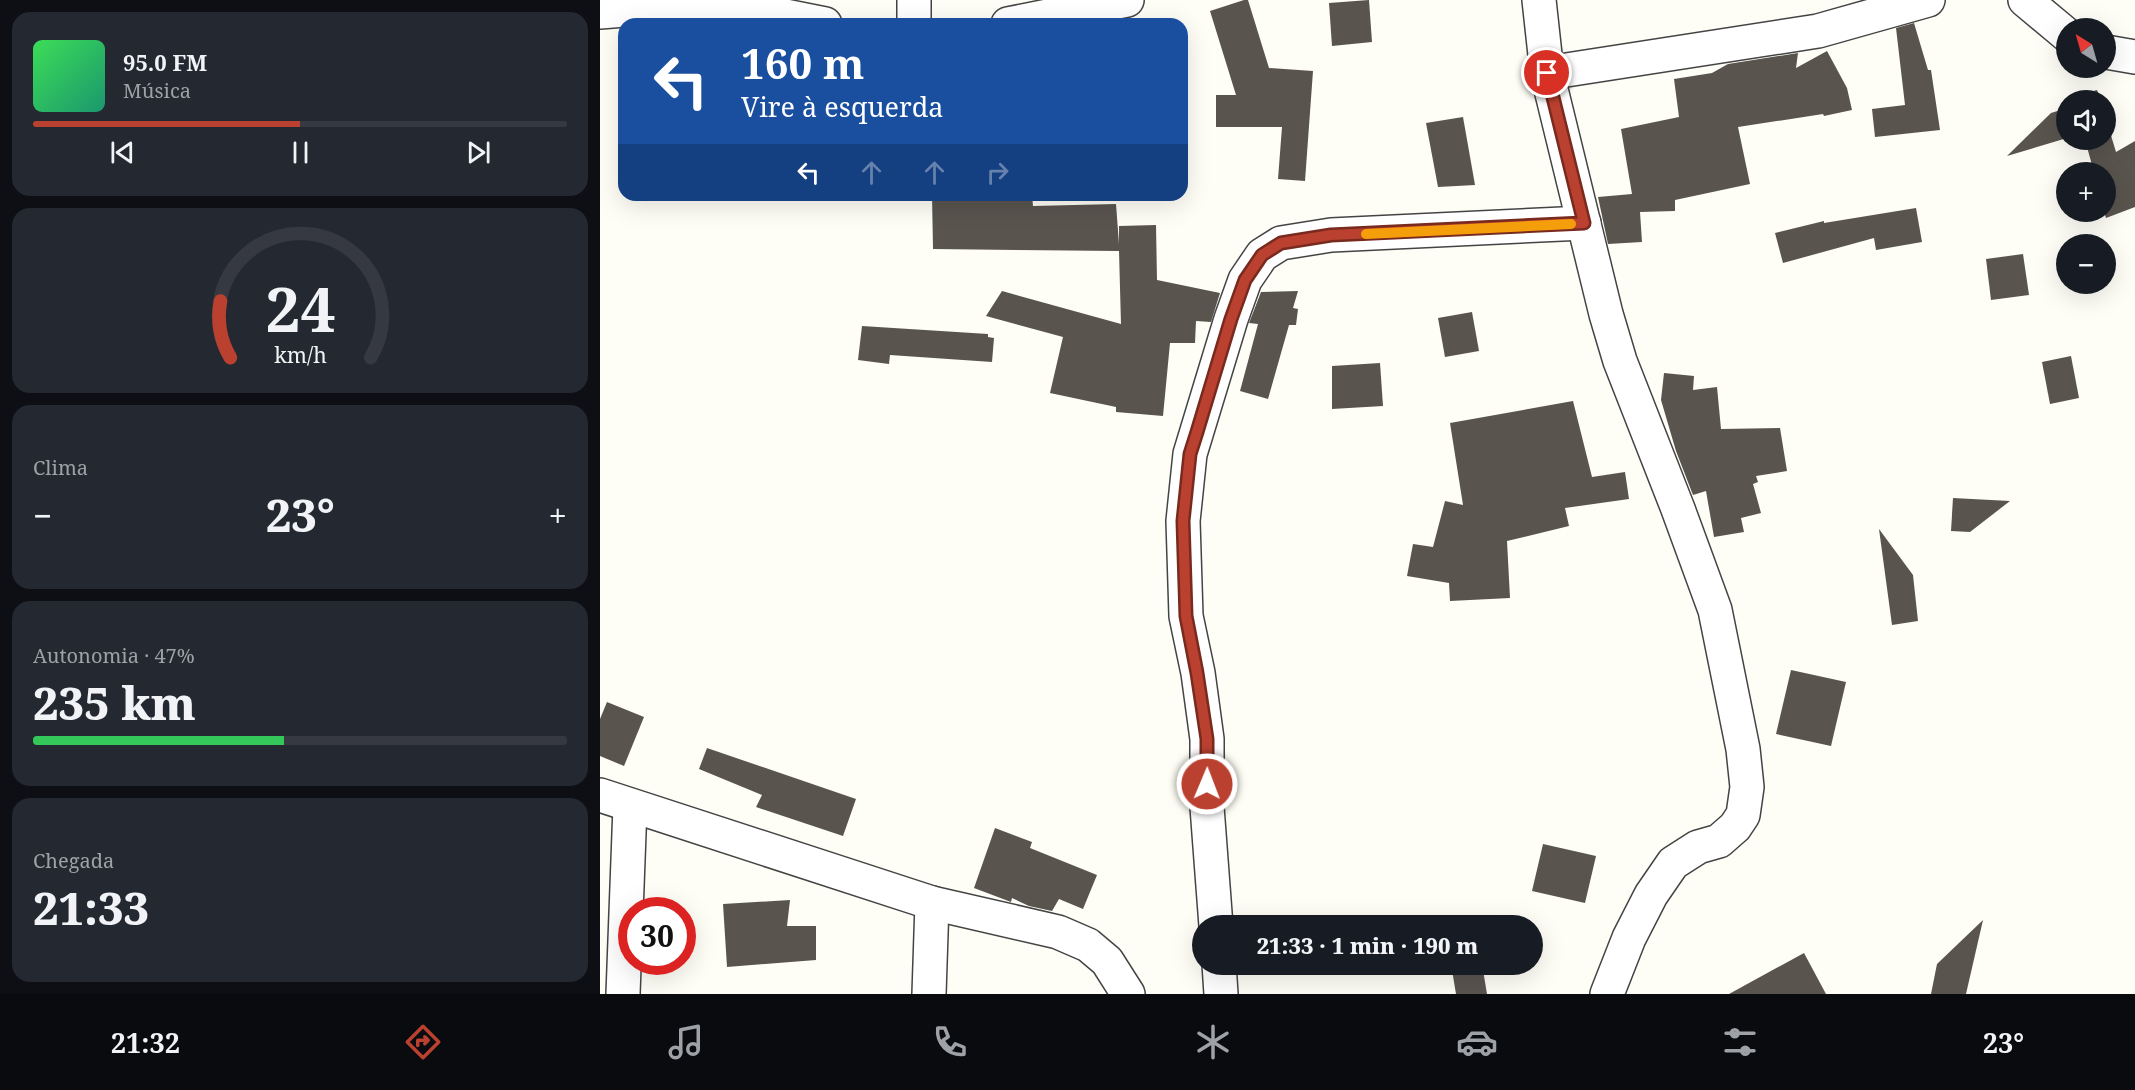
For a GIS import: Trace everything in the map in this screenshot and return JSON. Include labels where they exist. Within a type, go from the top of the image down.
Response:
[{"type":"street","points":[[914,0],[914,18]]},
{"type":"street","points":[[1038,18],[1127,0]]},
{"type":"street","points":[[1539,0],[1547,73],[1620,361],[1715,610],[1743,749],[1748,787],[1743,815],[1735,827],[1719,841],[1698,847],[1673,863],[1662,879],[1629,938],[1607,994]]},
{"type":"street","points":[[1547,73],[1818,31],[1928,0]]},
{"type":"street","points":[[2025,0],[2056,26]]},
{"type":"street","points":[[600,12],[711,3],[796,18]]},
{"type":"street","points":[[2116,53],[2135,57]]},
{"type":"street","points":[[1215,915],[1206,807],[1207,739],[1186,616],[1183,521],[1190,454],[1245,280],[1262,255],[1281,243],[1331,235],[1584,223]]},
{"type":"street","points":[[623,994],[615,800],[932,903],[1058,932],[1088,945],[1107,961],[1128,994]]},
{"type":"street","points":[[929,994],[932,903]]},
{"type":"street","points":[[1220,975],[1221,994]]},
{"type":"building","points":[[1248,0],[1269,68],[1313,71],[1305,181],[1278,179],[1282,127],[1216,127],[1216,95],[1236,95],[1210,11]]},
{"type":"building","points":[[1369,0],[1372,42],[1332,46],[1329,3]]},
{"type":"building","points":[[1914,23],[1928,70],[1931,70],[1940,130],[1875,137],[1872,109],[1905,105],[1896,28]]},
{"type":"building","points":[[1827,51],[1847,88],[1852,110],[1824,116],[1823,114],[1738,127],[1750,184],[1675,200],[1675,211],[1640,212],[1642,242],[1608,244],[1598,197],[1632,194],[1621,129],[1679,117],[1674,79],[1712,73],[1728,64],[1798,53],[1796,68]]},
{"type":"building","points":[[2056,111],[2056,141],[2007,156],[2051,113]]},
{"type":"building","points":[[1463,117],[1475,185],[1438,187],[1426,123]]},
{"type":"building","points":[[2135,141],[2135,207],[2116,214],[2116,162],[2091,162],[2088,150],[2115,150],[2116,152]]},
{"type":"building","points":[[932,201],[1033,201],[1033,206],[1116,204],[1119,244],[1119,226],[1156,225],[1157,280],[1220,293],[1211,322],[1196,321],[1195,343],[1170,343],[1163,416],[1116,412],[1116,407],[1050,393],[1063,337],[986,316],[1002,291],[1121,324],[1119,251],[933,249]]},
{"type":"building","points":[[1916,208],[1922,242],[1876,250],[1874,238],[1783,263],[1775,233],[1824,221],[1824,223]]},
{"type":"building","points":[[2023,254],[2029,295],[1991,300],[1986,259]]},
{"type":"building","points":[[1298,291],[1293,308],[1298,309],[1296,325],[1289,325],[1268,399],[1240,391],[1258,324],[1249,323],[1261,292]]},
{"type":"building","points":[[1472,312],[1479,351],[1445,357],[1438,318]]},
{"type":"building","points":[[862,326],[988,334],[988,337],[994,338],[992,362],[890,355],[889,364],[858,360]]},
{"type":"building","points":[[2071,356],[2079,398],[2050,404],[2042,362]]},
{"type":"building","points":[[1380,363],[1383,406],[1332,409],[1332,366]]},
{"type":"building","points":[[1664,373],[1694,376],[1693,390],[1717,387],[1721,429],[1780,428],[1787,471],[1756,476],[1758,482],[1753,484],[1761,513],[1741,518],[1744,532],[1714,537],[1706,491],[1693,495],[1676,451],[1661,400]]},
{"type":"building","points":[[1573,401],[1592,477],[1625,472],[1629,499],[1565,508],[1569,526],[1507,541],[1510,598],[1450,601],[1449,583],[1407,576],[1413,544],[1433,547],[1445,501],[1463,505],[1450,423]]},
{"type":"building","points":[[1953,498],[2010,501],[1970,532],[1951,531]]},
{"type":"building","points":[[1879,529],[1913,575],[1918,621],[1892,625]]},
{"type":"building","points":[[1791,670],[1846,682],[1831,746],[1776,734]]},
{"type":"building","points":[[607,702],[644,717],[624,766],[600,756],[600,719]]},
{"type":"building","points":[[707,748],[856,799],[843,836],[756,807],[762,795],[699,769]]},
{"type":"building","points":[[995,828],[1032,842],[1030,848],[1097,875],[1083,909],[1059,899],[1052,911],[1029,906],[1012,898],[1011,902],[974,888]]},
{"type":"building","points":[[1543,844],[1596,856],[1585,903],[1532,891]]},
{"type":"building","points":[[790,900],[787,926],[816,926],[816,960],[727,967],[723,904]]},
{"type":"building","points":[[1983,920],[1966,994],[1931,994],[1937,964]]},
{"type":"building","points":[[1804,953],[1826,994],[1729,994]]},
{"type":"building","points":[[1453,975],[1484,975],[1487,994],[1456,994]]},
{"type":"slow traffic","points":[[1366,234],[1571,224]]},
{"type":"route","points":[[1207,784],[1207,739],[1186,616],[1183,521],[1190,454],[1245,280],[1262,255],[1281,243],[1331,235],[1584,223],[1547,73]]}]
